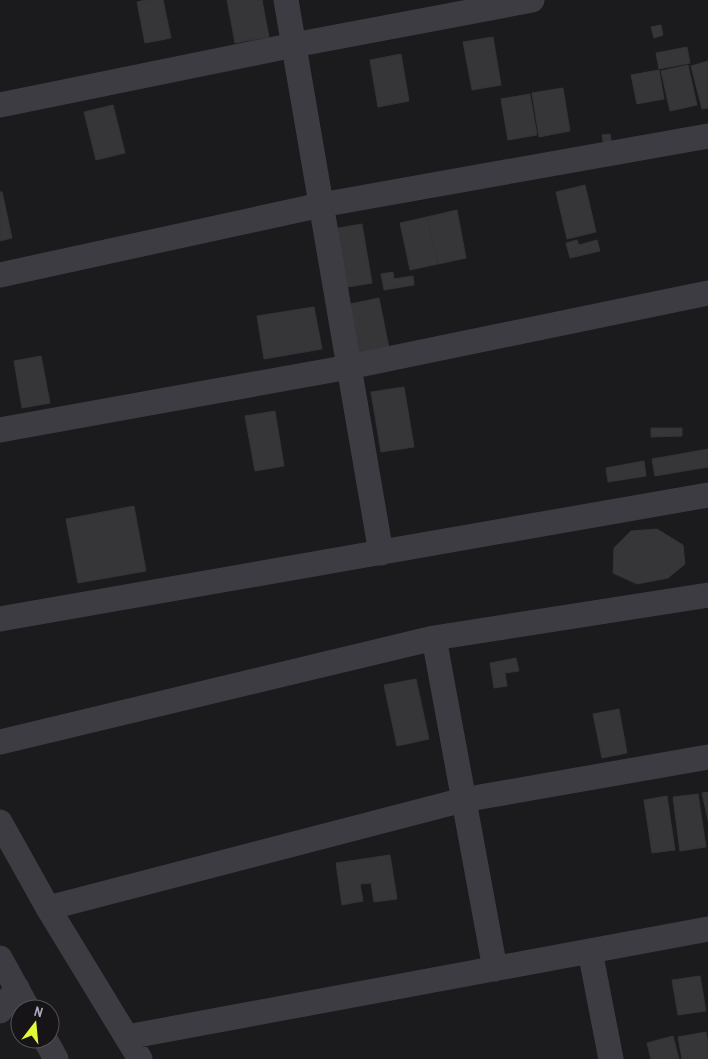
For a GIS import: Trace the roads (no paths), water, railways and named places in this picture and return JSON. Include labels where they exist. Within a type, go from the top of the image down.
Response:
[{"type":"street","points":[[286,0],[381,553]]},
{"type":"street","points":[[0,104],[532,0]]},
{"type":"street","points":[[0,275],[321,205],[708,136]]},
{"type":"street","points":[[0,430],[349,367],[708,293]]},
{"type":"street","points":[[0,620],[708,495]]},
{"type":"street","points":[[0,742],[434,638],[708,595]]},
{"type":"street","points":[[434,638],[495,968]]},
{"type":"street","points":[[48,908],[463,800],[708,756]]},
{"type":"street","points":[[0,822],[48,908],[140,1059]]},
{"type":"street","points":[[127,1037],[708,929]]},
{"type":"street","points":[[590,951],[611,1059]]},
{"type":"street","points":[[0,958],[23,998],[0,1011]]}]
